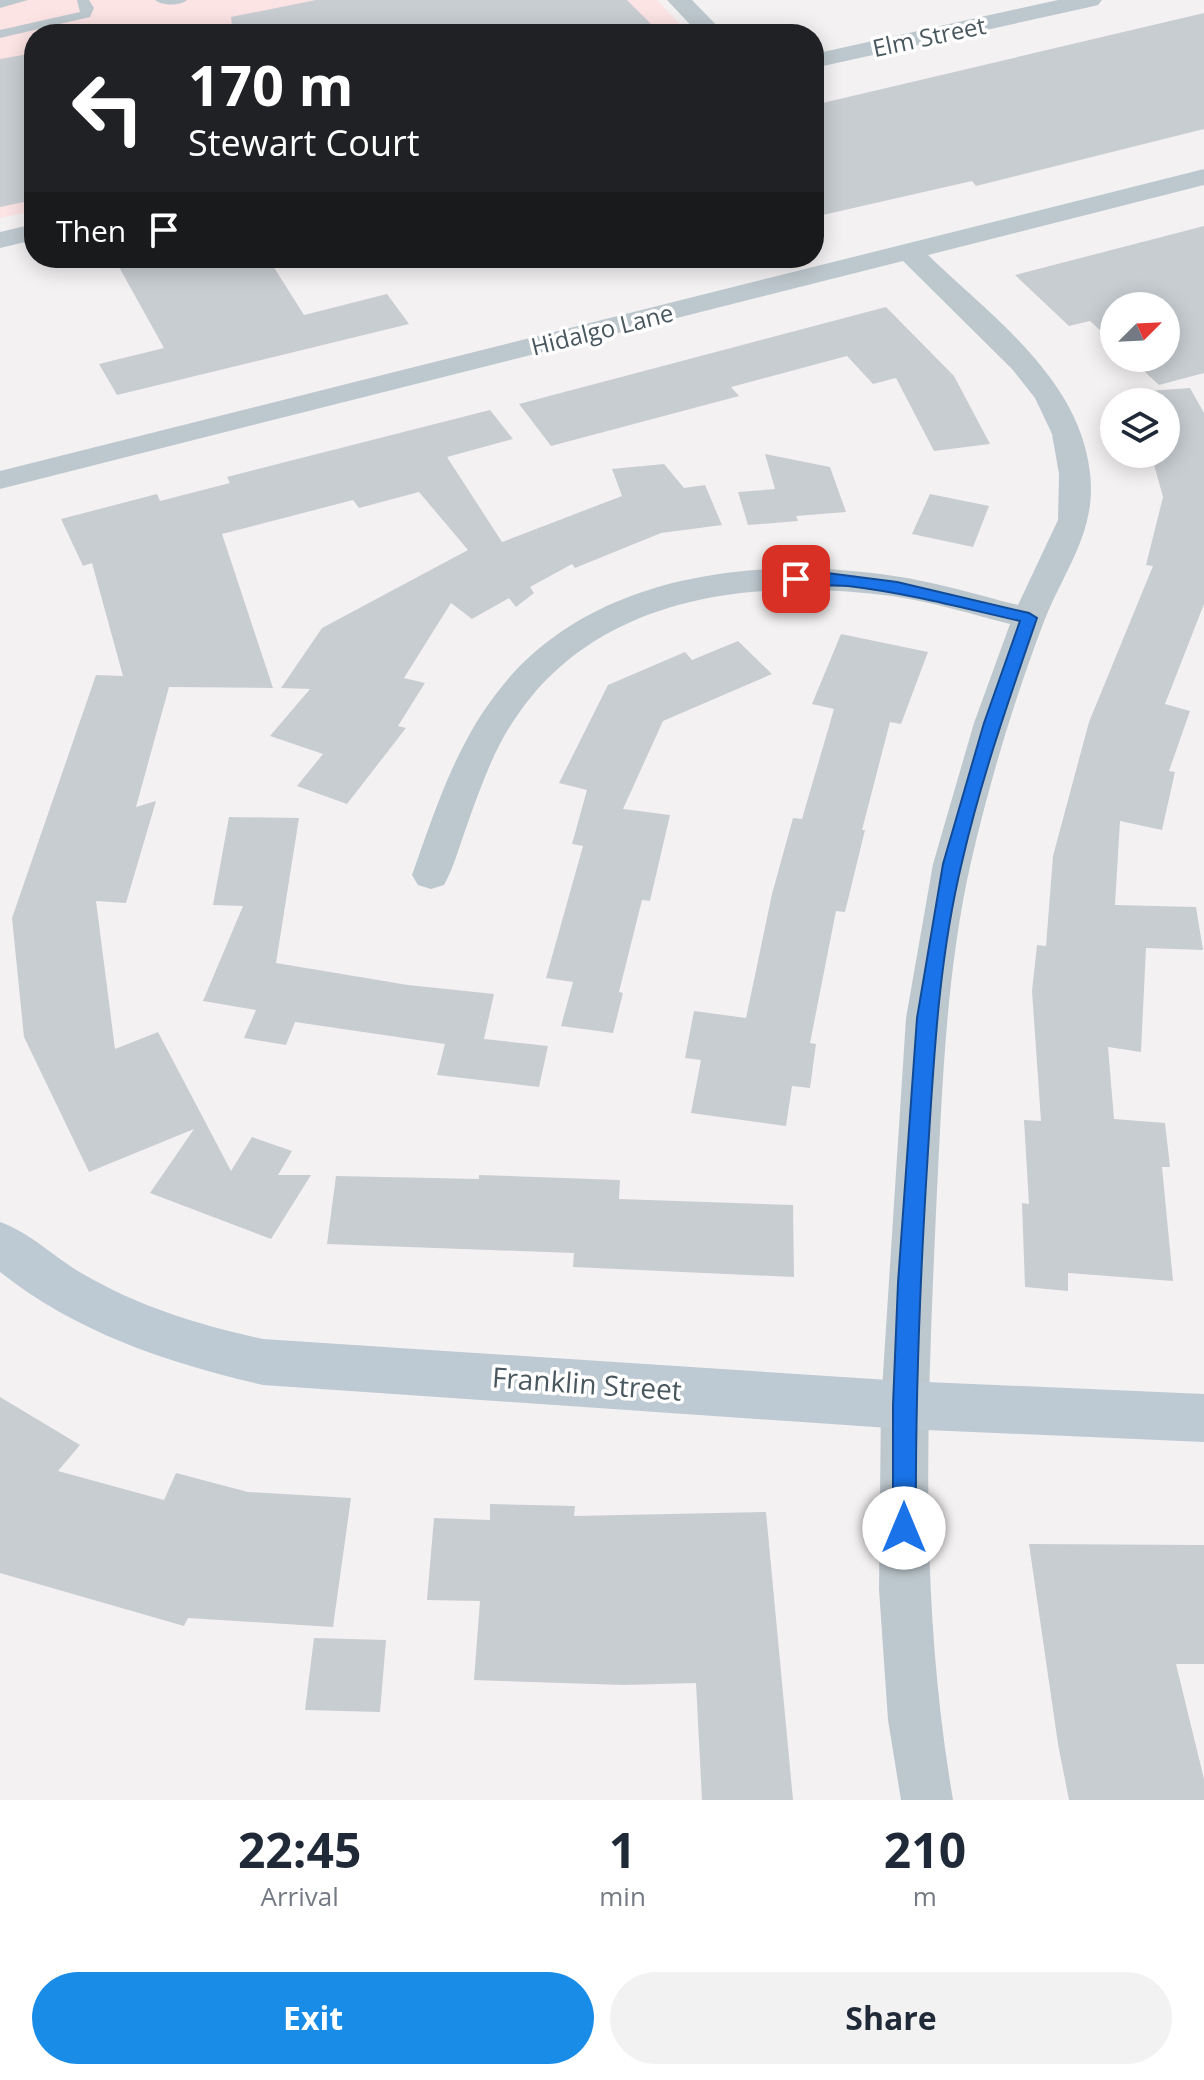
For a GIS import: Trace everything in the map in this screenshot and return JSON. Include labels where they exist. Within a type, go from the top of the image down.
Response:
[{"type":"street","points":[[679,0],[703,24]]},
{"type":"street","name":"Elm Street","points":[[824,59],[1090,0]]},
{"type":"street","name":"Hidalgo Lane","points":[[0,480],[1204,177]]},
{"type":"street","points":[[0,240],[24,234]]},
{"type":"street","points":[[909,252],[1022,363],[1049,396],[1067,434],[1075,474],[1074,520],[1029,618],[992,723],[952,864],[926,1018],[904,1405],[904,1589],[914,1720],[927,1800]]},
{"type":"street","points":[[431,875],[460,792],[492,730],[520,686],[554,651],[598,623],[650,601],[703,586],[827,578],[897,587],[1029,618]]},
{"type":"street","name":"Franklin Street","points":[[0,1243],[26,1265],[80,1300],[142,1331],[197,1349],[263,1362],[904,1405],[1204,1418]]},
{"type":"lane","points":[[0,4],[22,0]]},
{"type":"lane","points":[[50,24],[86,14],[88,8],[83,0]]},
{"type":"lane","points":[[161,0],[181,0]]},
{"type":"lane","points":[[0,34],[24,29]]},
{"type":"shaded area","points":[[0,0],[657,0],[680,24],[24,24],[24,213],[0,218]]},
{"type":"building","points":[[316,0],[627,0],[651,24],[232,24],[231,17]]},
{"type":"building","points":[[1204,13],[1204,129],[976,186],[972,181],[824,215],[824,103]]},
{"type":"building","points":[[24,55],[24,202],[0,207],[0,59]]},
{"type":"building","points":[[1204,226],[1204,373],[1159,385],[1145,372],[1180,372],[1180,292],[1100,292],[1100,330],[1090,321],[1069,326],[1015,275]]},
{"type":"building","points":[[120,268],[274,268],[304,315],[387,294],[409,324],[117,395],[99,364],[164,348]]},
{"type":"building","points":[[886,307],[954,376],[990,444],[934,451],[896,378],[873,384],[847,356],[731,387],[739,396],[551,446],[519,404]]},
{"type":"building","points":[[1190,388],[1204,413],[1204,604],[1165,704],[1190,711],[1169,771],[1175,772],[1162,830],[1120,821],[1115,905],[1196,907],[1203,950],[1146,948],[1141,1052],[1108,1047],[1114,1119],[1165,1123],[1170,1167],[1162,1167],[1173,1281],[1068,1273],[1068,1291],[1025,1287],[1022,1203],[1029,1204],[1024,1120],[1041,1121],[1032,991],[1037,945],[1046,946],[1053,856],[1089,722],[1153,566],[1146,565],[1163,497],[1155,468],[1180,468],[1180,389]]},
{"type":"building","points":[[490,410],[513,439],[447,457],[502,542],[622,496],[612,469],[664,464],[684,488],[705,485],[722,525],[661,533],[575,568],[572,564],[530,587],[534,593],[516,607],[509,598],[472,619],[451,603],[404,678],[425,683],[398,726],[406,728],[347,804],[297,786],[323,754],[270,736],[310,689],[281,688],[322,628],[468,550],[419,492],[359,508],[353,500],[222,534],[273,688],[169,687],[136,807],[156,801],[126,903],[96,901],[115,1049],[158,1032],[231,1171],[252,1137],[292,1151],[278,1175],[311,1175],[271,1239],[150,1193],[194,1129],[89,1172],[24,1037],[12,918],[96,675],[123,676],[92,563],[83,566],[61,519],[157,494],[160,501],[230,483],[227,477]]},
{"type":"building","points":[[765,454],[830,467],[846,512],[796,516],[798,521],[748,525],[738,492],[775,489]]},
{"type":"building","points":[[930,494],[989,506],[973,547],[912,534]]},
{"type":"building","points":[[841,634],[928,652],[901,724],[890,722],[845,912],[836,911],[810,1043],[816,1044],[810,1088],[792,1086],[786,1126],[691,1113],[701,1060],[685,1058],[694,1011],[746,1018],[772,894],[793,818],[802,819],[834,709],[812,704]]},
{"type":"building","points":[[738,641],[772,674],[663,721],[623,809],[670,815],[650,901],[642,900],[619,992],[623,993],[613,1033],[561,1026],[573,982],[546,978],[583,846],[572,844],[587,790],[559,783],[608,685],[685,652],[692,660]]},
{"type":"building","points":[[229,817],[299,818],[276,963],[408,985],[494,994],[484,1039],[548,1046],[539,1087],[437,1075],[445,1044],[295,1022],[286,1045],[244,1038],[256,1010],[203,1001],[243,906],[213,905]]},
{"type":"building","points":[[479,1175],[620,1180],[619,1199],[793,1205],[794,1277],[573,1267],[574,1253],[327,1244],[336,1176],[479,1179]]},
{"type":"building","points":[[0,1397],[80,1445],[58,1471],[164,1500],[176,1473],[248,1492],[351,1498],[333,1627],[188,1618],[184,1626],[0,1573]]},
{"type":"building","points":[[490,1504],[575,1506],[574,1516],[766,1512],[793,1800],[702,1800],[696,1683],[624,1685],[474,1680],[480,1601],[427,1600],[434,1518],[490,1520]]},
{"type":"building","points":[[1029,1544],[1204,1545],[1204,1664],[1176,1664],[1204,1779],[1204,1800],[1069,1800]]},
{"type":"building","points":[[314,1638],[386,1640],[380,1712],[305,1710]]},
{"type":"route","points":[[796,579],[827,578],[897,587],[1029,618],[992,723],[952,864],[926,1018],[909,1283],[904,1405],[904,1528]]}]
